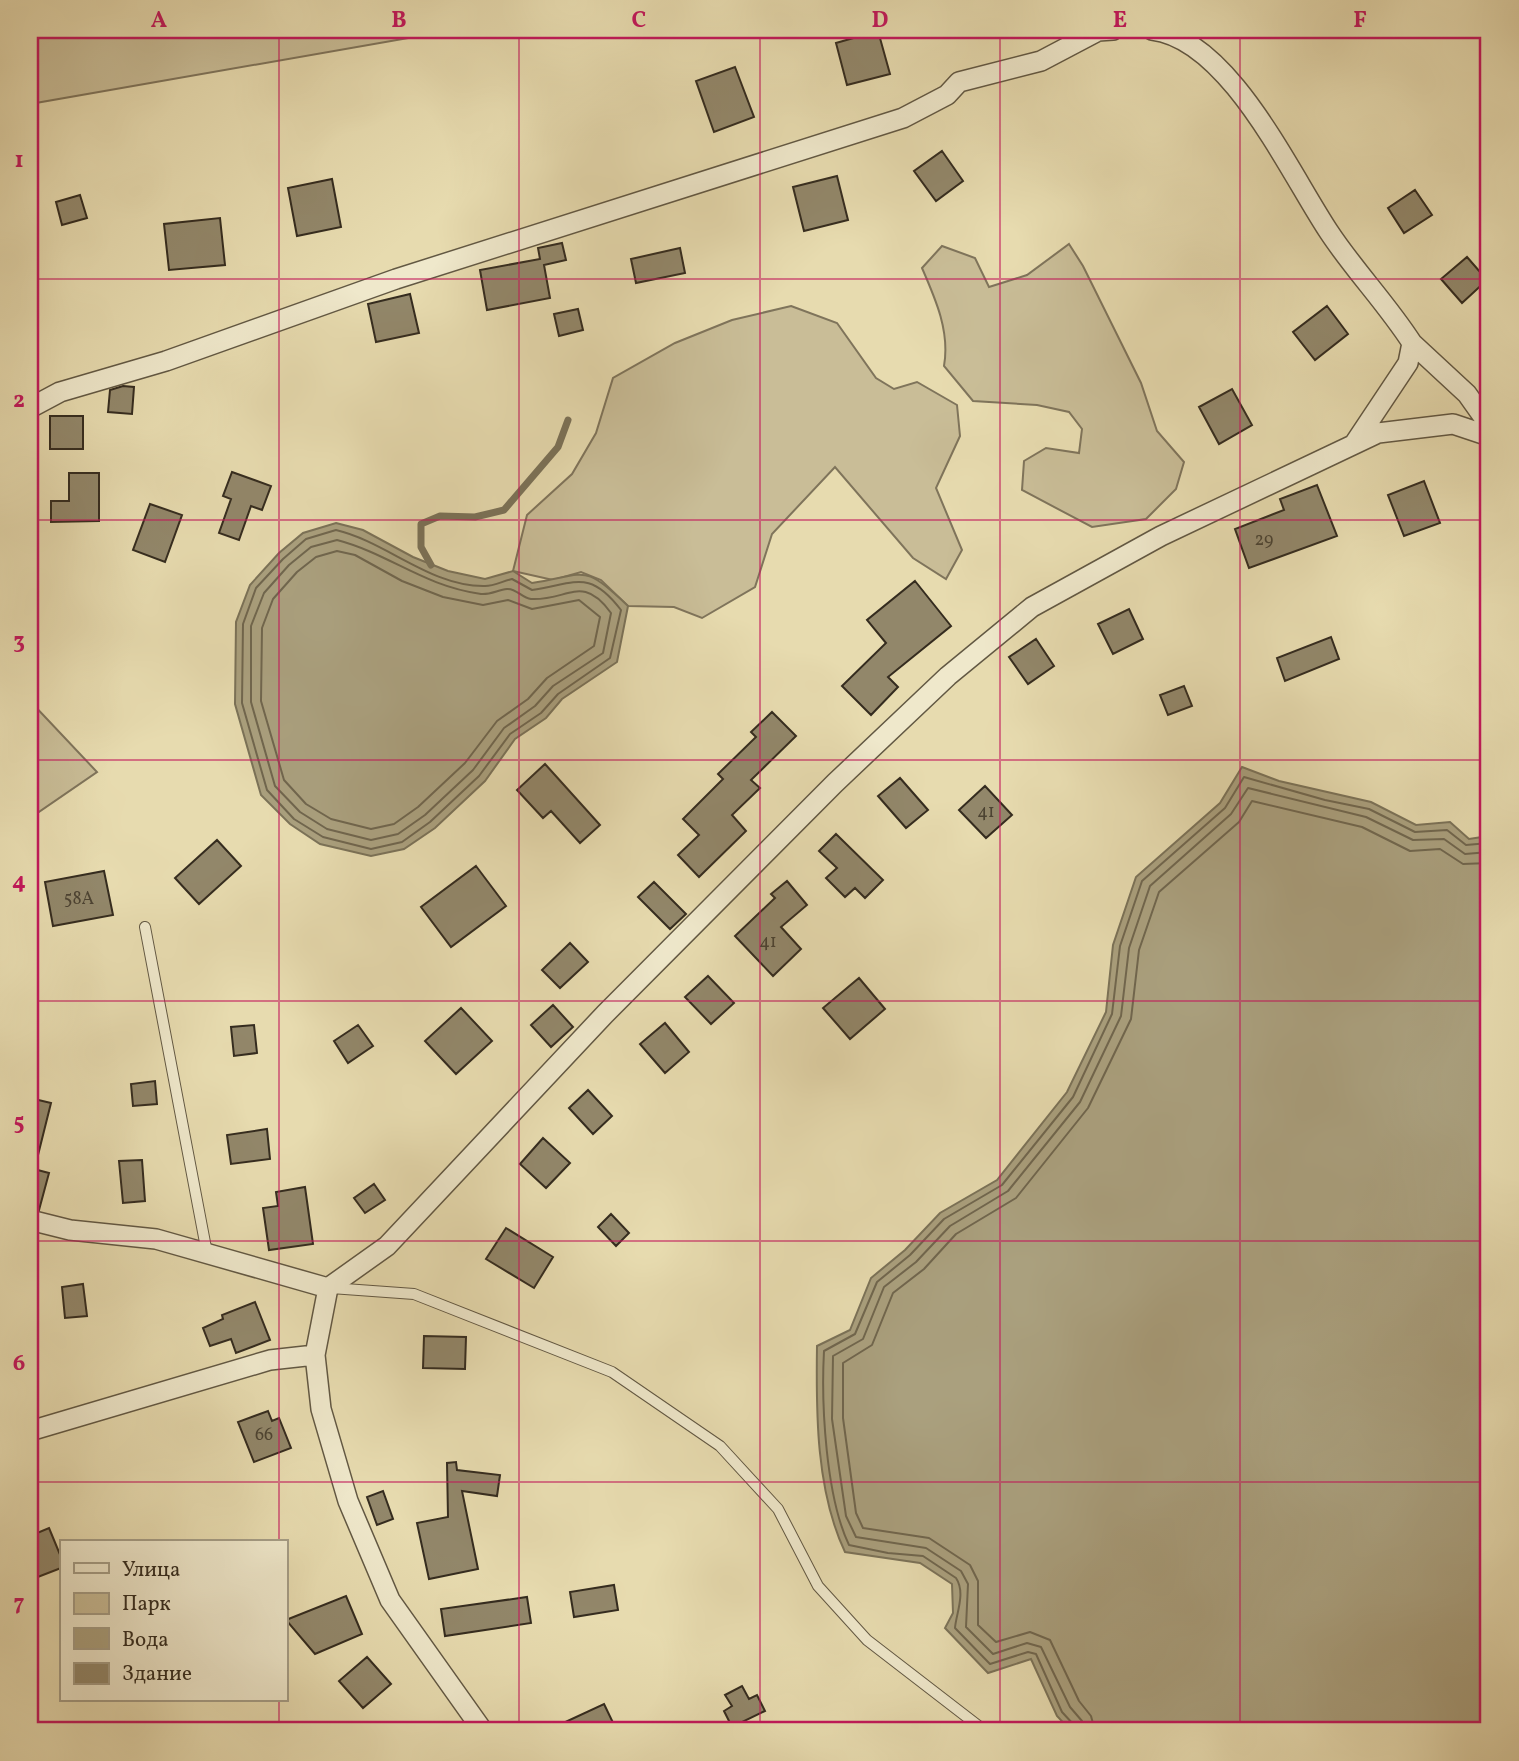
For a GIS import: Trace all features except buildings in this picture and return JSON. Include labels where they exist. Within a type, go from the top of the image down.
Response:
[{"type":"street","points":[[30,408],[60,392],[166,361],[396,279],[903,118],[947,94],[960,82],[1041,61],[1098,31],[1113,30]]},
{"type":"street","points":[[1152,30],[1172,32],[1209,56],[1266,127],[1330,234],[1412,342],[1467,394],[1489,425]]},
{"type":"street","points":[[1354,444],[1408,363],[1412,342]]},
{"type":"street","points":[[483,1731],[390,1600],[348,1501],[321,1409],[315,1355],[328,1288],[387,1246],[606,1014],[835,783],[948,676],[1032,607],[1161,536],[1378,433],[1452,424],[1489,436]]},
{"type":"street","points":[[30,1220],[69,1230],[156,1239],[328,1288]]},
{"type":"street","points":[[30,1431],[270,1360],[315,1355]]},
{"type":"lane","points":[[145,927],[207,1253]]},
{"type":"lane","points":[[328,1288],[414,1294],[612,1371],[720,1446],[778,1509],[818,1586],[867,1640],[985,1731]]},
{"type":"green space","points":[[30,30],[454,30],[30,104]]},
{"type":"green space","points":[[1069,244],[1083,266],[1141,383],[1157,431],[1184,462],[1176,489],[1146,519],[1092,527],[1022,490],[1024,461],[1046,448],[1079,453],[1082,429],[1069,412],[1037,405],[973,401],[944,366],[943,328],[937,304],[922,268],[942,246],[975,258],[989,287],[1027,275]]},
{"type":"green space","points":[[791,306],[837,323],[876,378],[894,389],[917,382],[957,405],[960,436],[936,488],[962,550],[946,579],[913,558],[835,467],[772,534],[755,587],[702,618],[674,607],[628,606],[601,580],[581,572],[553,580],[513,571],[527,515],[572,474],[596,433],[613,378],[675,343],[732,320]]},
{"type":"green space","points":[[30,701],[97,772],[30,818]]},
{"type":"water","points":[[336,523],[363,530],[413,557],[448,571],[485,579],[513,571],[532,583],[575,575],[592,577],[628,606],[617,662],[562,699],[546,718],[515,739],[485,781],[435,828],[404,849],[371,856],[320,844],[290,824],[261,795],[235,704],[236,622],[250,585],[279,553],[303,533]]},
{"type":"water","points":[[1242,767],[1279,781],[1371,802],[1416,825],[1450,822],[1469,839],[1489,836],[1489,1731],[1071,1731],[1057,1716],[1031,1659],[988,1673],[945,1628],[953,1613],[952,1584],[920,1563],[845,1552],[828,1503],[818,1424],[817,1346],[850,1330],[871,1278],[905,1250],[940,1213],[997,1180],[1067,1092],[1106,1012],[1113,945],[1136,877],[1220,803]]},
{"type":"waterway","points":[[431,565],[421,547],[421,524],[440,516],[475,517],[504,510],[558,447],[568,420]]}]
